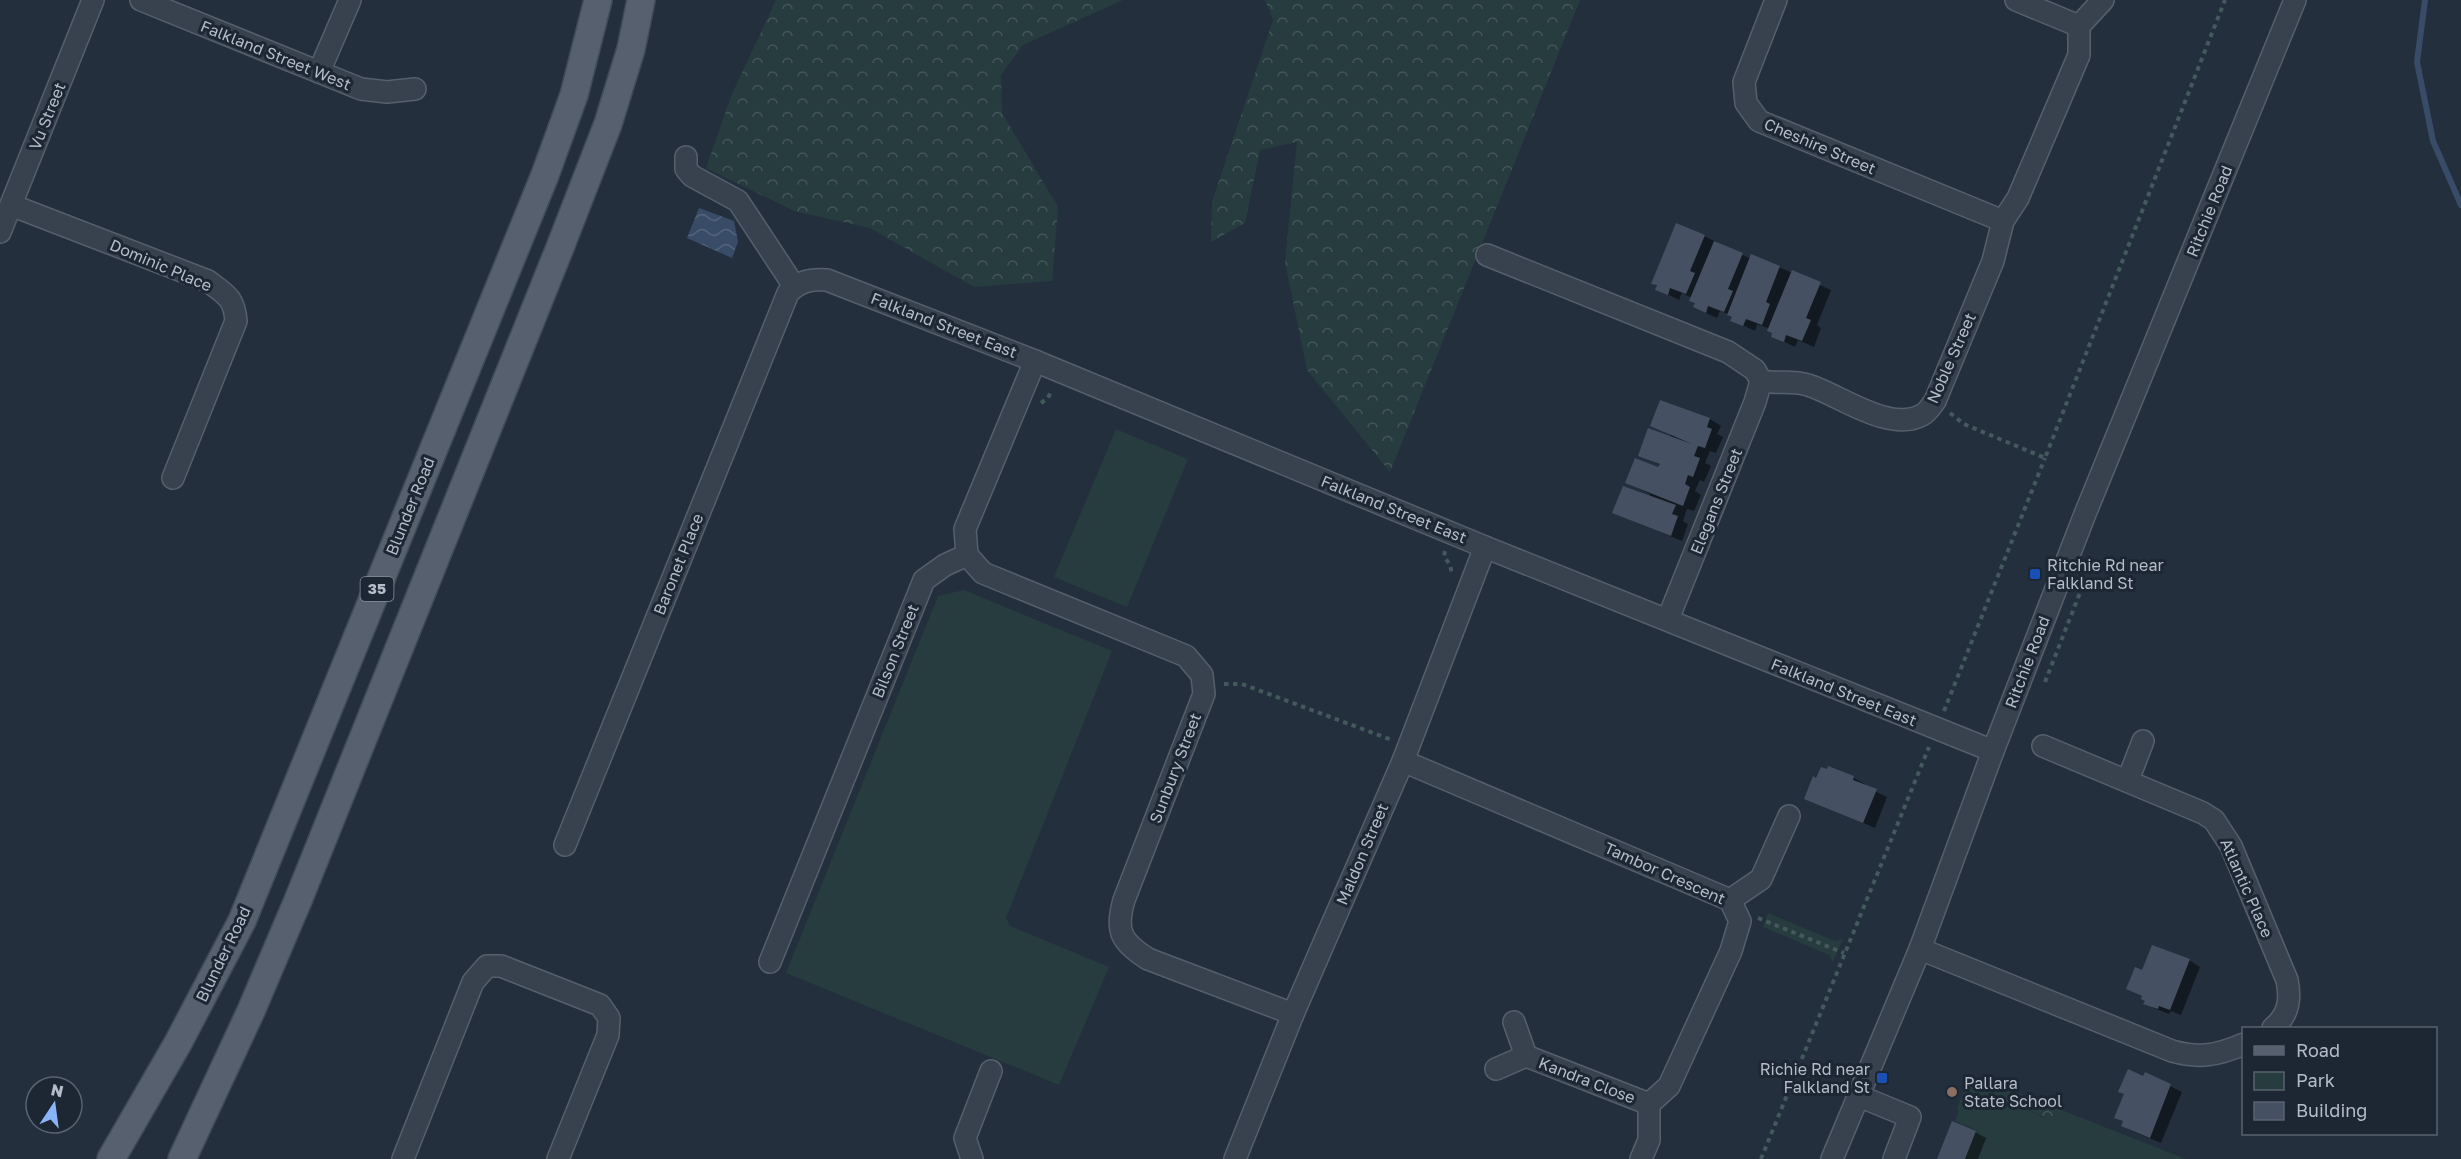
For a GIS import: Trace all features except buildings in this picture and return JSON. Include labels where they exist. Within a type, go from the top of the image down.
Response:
[{"type":"main road","name":"Blunder Road","points":[[111,1159],[178,1043],[242,921],[545,175],[574,95],[598,0]]},
{"type":"main road","name":"35","points":[[182,1159],[251,1011],[299,898],[559,250],[608,124],[631,49],[642,0]]},
{"type":"street","name":"Vu Street","points":[[0,232],[93,0]]},
{"type":"street","name":"Falkland Street West","points":[[141,0],[360,88],[387,92],[415,89]]},
{"type":"street","points":[[319,72],[350,0]]},
{"type":"street","name":"Cheshire Street","points":[[1776,0],[1744,82],[1746,103],[1759,121],[2002,222]]},
{"type":"street","points":[[2016,0],[2079,26],[2103,0]]},
{"type":"street","name":"Ritchie Road","points":[[1832,1159],[1920,949],[1993,751],[2090,503],[2295,0]]},
{"type":"street","name":"Noble Street","points":[[1761,381],[1774,384],[1805,384],[1882,416],[1899,420],[1924,414],[1935,401],[1993,261],[2002,222],[2018,198],[2079,55],[2079,26]]},
{"type":"street","points":[[686,157],[686,169],[692,176],[738,201],[794,286]]},
{"type":"street","name":"Dominic Place","points":[[11,205],[208,281],[225,294],[234,305],[236,321],[173,478]]},
{"type":"street","points":[[1487,255],[1728,352],[1755,370],[1761,381]]},
{"type":"street","name":"Falkland Street East","points":[[794,286],[810,279],[827,280],[1035,361],[1485,547],[1993,751]]},
{"type":"street","name":"Baronet Place","points":[[565,845],[788,293],[794,286]]},
{"type":"street","points":[[967,555],[965,529],[1035,361]]},
{"type":"street","name":"Elegans Street","points":[[1668,619],[1755,402],[1761,381]]},
{"type":"street","name":"Maldon Street","points":[[1235,1159],[1399,751],[1485,547]]},
{"type":"street","name":"Bilson Street","points":[[770,962],[924,580],[945,565],[967,555]]},
{"type":"street","name":"Sunbury Street","points":[[967,555],[983,573],[1186,656],[1203,675],[1204,694],[1124,900],[1119,919],[1123,936],[1133,949],[1148,959],[1293,1014]]},
{"type":"street","points":[[2128,780],[2143,741]]},
{"type":"street","name":"Atlantic Place","points":[[2043,746],[2128,780],[2214,820],[2232,846],[2287,980],[2290,993],[2287,1012],[2275,1027]]},
{"type":"street","name":"Tambor Crescent","points":[[1399,751],[1730,900],[1740,921],[1731,951],[1669,1086],[1649,1104]]},
{"type":"street","points":[[1730,900],[1761,879],[1789,816]]},
{"type":"street","points":[[1920,949],[2172,1052],[2204,1057],[2242,1045]]},
{"type":"street","points":[[403,1159],[473,982],[487,966],[501,966],[600,1005],[609,1018],[608,1035],[558,1159]]},
{"type":"street","name":"Kandra Close","points":[[1514,1022],[1526,1056]]},
{"type":"street","name":"Kandra Close","points":[[1496,1070],[1526,1056],[1649,1104]]},
{"type":"street","points":[[972,1159],[965,1138],[990,1071]]},
{"type":"street","points":[[1858,1096],[1910,1117],[1894,1159]]},
{"type":"street","points":[[1641,1159],[1649,1140],[1649,1104]]},
{"type":"path","points":[[1942,717],[2225,0]]},
{"type":"path","points":[[1036,408],[1048,398],[1051,391]]},
{"type":"path","points":[[1935,401],[1964,424],[2045,458]]},
{"type":"path","points":[[1220,679],[1226,685],[1242,684],[1399,751]]},
{"type":"path","points":[[1761,1159],[1930,748]]},
{"type":"green space","points":[[776,0],[1123,0],[1023,45],[1001,75],[1002,113],[1058,207],[1052,281],[974,287],[870,228],[794,211],[706,168],[732,94]]},
{"type":"green space","points":[[1265,0],[1580,0],[1390,472],[1307,370],[1285,262],[1297,142],[1260,150],[1245,223],[1211,242],[1212,202],[1273,20]]},
{"type":"green space","points":[[1116,429],[1188,459],[1127,607],[1054,577]]},
{"type":"green space","points":[[964,590],[1112,651],[1006,918],[1010,926],[1109,967],[1059,1085],[786,973],[938,596]]},
{"type":"green space","points":[[1768,913],[1835,941],[1843,939],[1833,962],[1829,955],[1763,927]]},
{"type":"green space","points":[[1971,1074],[2064,1111],[2058,1119],[2052,1121],[2023,1107],[1959,1110],[1957,1108]]},
{"type":"green space","points":[[2023,1107],[2042,1117],[2058,1119],[2064,1111],[2186,1159],[1965,1159],[1976,1130],[1955,1121],[1959,1110]]},
{"type":"water","points":[[699,208],[734,221],[738,242],[732,258],[687,238]]},
{"type":"waterway","points":[[2425,0],[2417,62],[2433,141],[2461,205]]},
{"type":"place","name":"Ritchie Rd near Falkland St","points":[[2035,574]]},
{"type":"place","name":"Richie Rd near Falkland St","points":[[1882,1078]]},
{"type":"place","name":"Pallara State School","points":[[1952,1092]]}]
